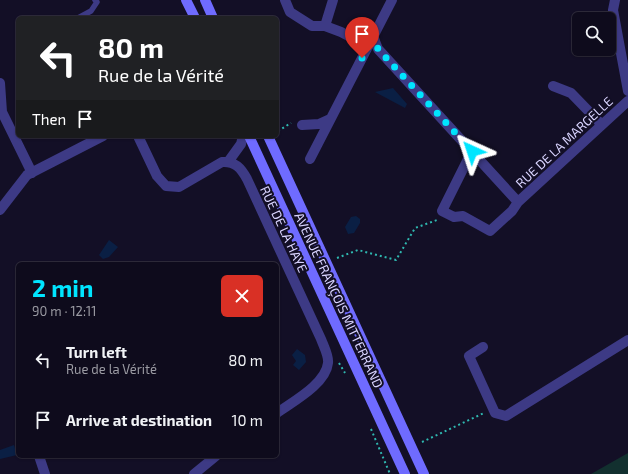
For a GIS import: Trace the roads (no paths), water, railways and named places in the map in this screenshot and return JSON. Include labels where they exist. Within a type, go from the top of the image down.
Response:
[{"type":"main road","points":[[186,0],[194,16]]},
{"type":"main road","points":[[205,0],[213,16]]},
{"type":"main road","name":"AVENUE FRANÇOIS MITTERRAND","points":[[250,138],[405,474]]},
{"type":"main road","name":"AVENUE FRANÇOIS MITTERRAND","points":[[269,138],[424,474]]},
{"type":"street","points":[[285,0],[290,12],[312,26],[325,26],[341,32],[368,46]]},
{"type":"street","points":[[325,26],[333,0]]},
{"type":"street","points":[[310,159],[392,0]]},
{"type":"street","points":[[615,0],[613,10],[628,91]]},
{"type":"street","points":[[373,36],[378,49],[518,202]]},
{"type":"street","points":[[0,83],[2,112],[32,173]]},
{"type":"street","points":[[553,86],[571,93],[602,125]]},
{"type":"street","name":"RUE DE LA MARGELLE","points":[[472,151],[442,210],[454,217],[463,216],[490,231],[512,211],[518,202],[628,101]]},
{"type":"street","points":[[302,125],[319,124],[330,119]]},
{"type":"street","points":[[0,210],[27,175],[99,138]]},
{"type":"street","points":[[139,138],[157,176],[166,186],[179,187],[216,165],[228,162],[241,144],[242,138]]},
{"type":"street","name":"RUE DE LA HAYE","points":[[228,162],[236,165],[247,179],[327,356],[326,369],[317,383],[279,411]]},
{"type":"street","points":[[483,347],[469,356],[495,413],[506,416],[628,340]]},
{"type":"street","points":[[40,458],[45,474]]},
{"type":"street","points":[[194,474],[206,459]]},
{"type":"lane","points":[[82,16],[91,11],[97,1]]},
{"type":"water","points":[[393,88],[407,104],[405,108],[375,92]]},
{"type":"water","points":[[356,216],[360,219],[360,223],[354,233],[348,234],[345,227],[351,217]]},
{"type":"water","points":[[109,240],[118,247],[109,257],[103,259],[99,255]]},
{"type":"water","points":[[297,349],[305,355],[306,362],[299,370],[293,365],[296,361],[292,355]]},
{"type":"water","points":[[14,445],[16,455],[0,459],[0,450]]}]
